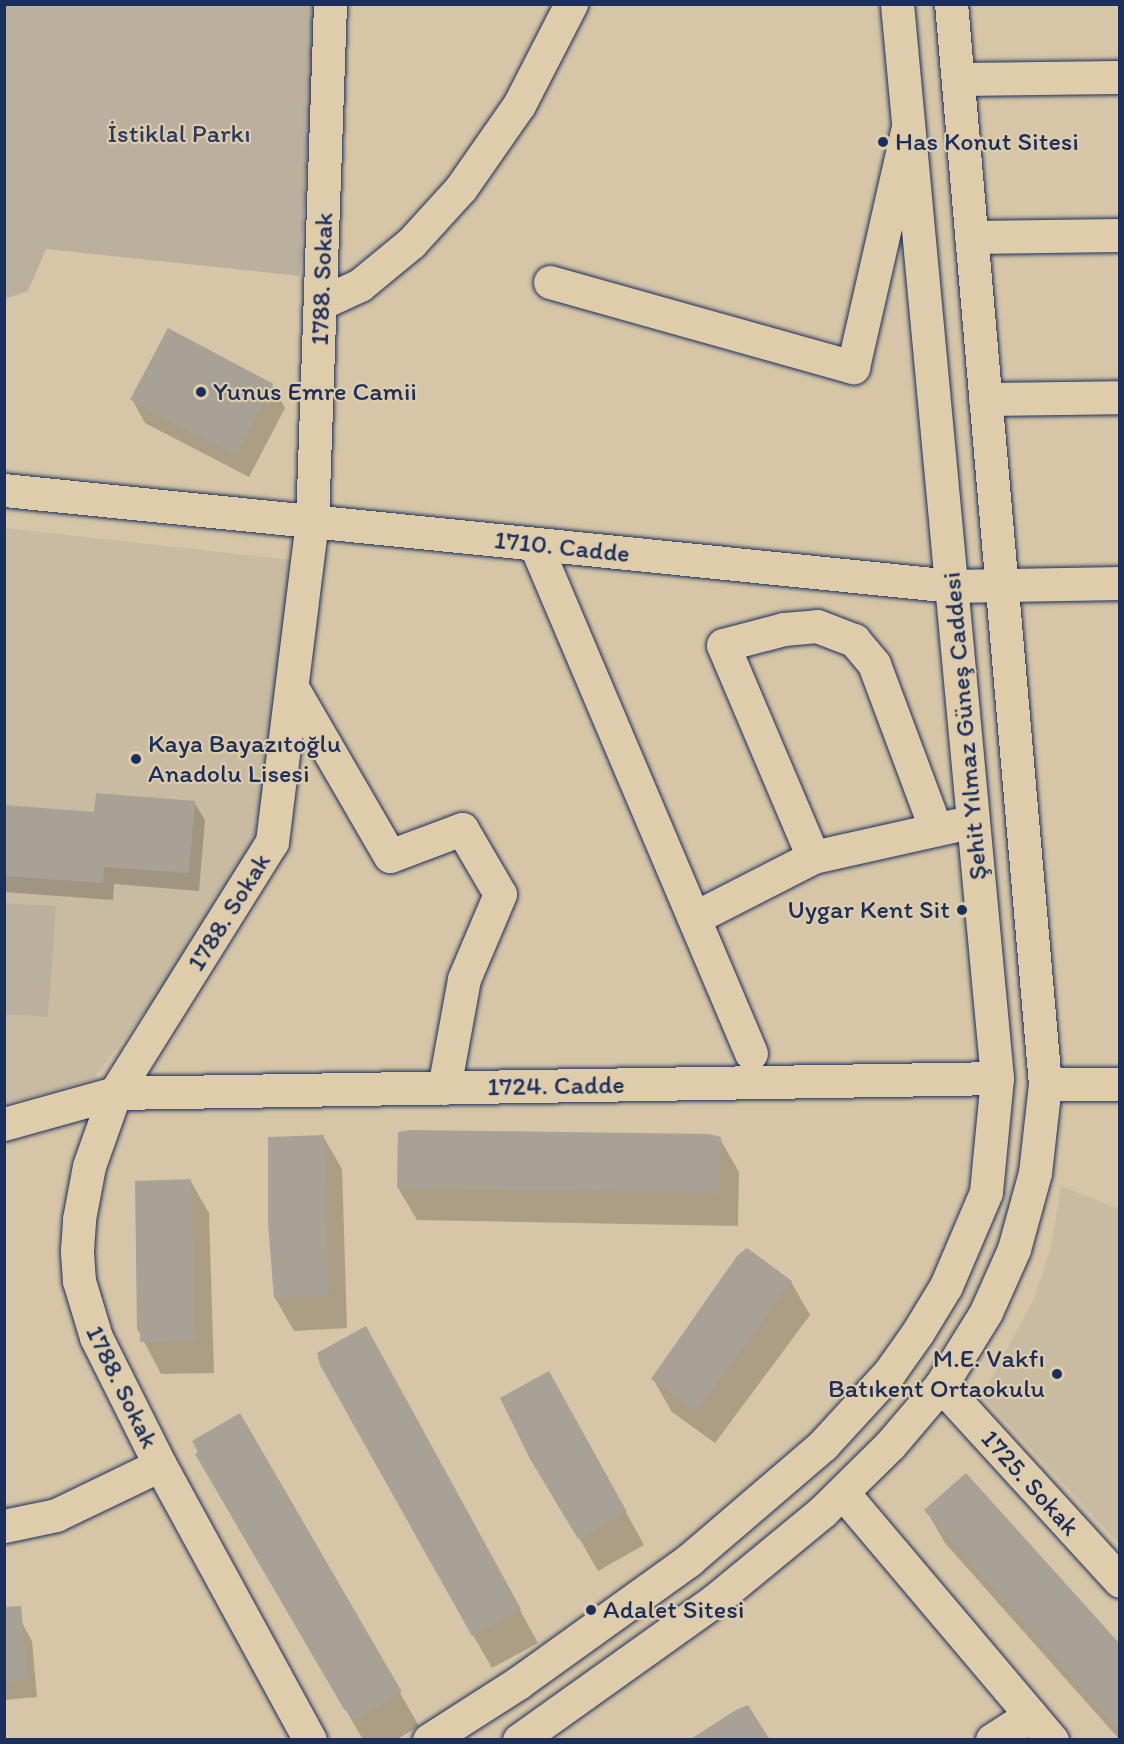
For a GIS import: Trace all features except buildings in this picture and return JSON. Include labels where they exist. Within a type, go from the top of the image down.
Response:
[{"type":"street","name":"1788. Sokak","points":[[310,1740],[160,1465],[96,1337],[79,1281],[79,1219],[84,1191],[115,1093],[272,842],[312,522],[330,4]]},
{"type":"street","points":[[321,303],[360,285],[411,243],[462,188],[519,105],[571,4]]},
{"type":"street","name":"Şehit Yılmaz Güneş Caddesi","points":[[429,1740],[518,1683],[688,1560],[823,1445],[889,1373],[946,1287],[971,1234],[987,1182],[997,1078],[897,4]]},
{"type":"street","name":"Şehit Yılmaz Güneş Caddesi","points":[[519,1740],[714,1600],[843,1493],[941,1385],[987,1312],[1014,1249],[1035,1173],[1045,1084],[951,4]]},
{"type":"street","points":[[958,79],[1119,77]]},
{"type":"street","points":[[550,282],[853,367],[908,125]]},
{"type":"street","points":[[972,237],[1119,236]]},
{"type":"street","points":[[985,399],[1119,398]]},
{"type":"street","name":"1710. Cadde","points":[[4,490],[952,586],[1119,583]]},
{"type":"street","points":[[535,544],[752,1053]]},
{"type":"street","points":[[813,856],[723,645],[784,629],[817,626],[854,640],[874,664],[935,827]]},
{"type":"street","points":[[292,688],[390,856],[462,829],[500,894],[464,979],[444,1088]]},
{"type":"street","points":[[694,918],[813,856],[935,827],[974,824]]},
{"type":"street","name":"1724. Cadde","points":[[4,1124],[115,1093],[997,1078]]},
{"type":"street","points":[[1045,1084],[1119,1084]]},
{"type":"street","name":"1725. Sokak","points":[[941,1385],[1119,1581]]},
{"type":"street","points":[[4,1526],[56,1515],[160,1465]]},
{"type":"street","points":[[843,1493],[1052,1740]]},
{"type":"street","points":[[992,1740],[1031,1715]]},
{"type":"shaded area","name":"Kaya Bayazıtoğlu Anadolu Lisesi","points":[[5,528],[291,560],[284,672],[253,846],[199,942],[93,1079],[5,1104]]},
{"type":"shaded area","name":"M.E. Vakfı Batıkent Ortaokulu","points":[[1061,1186],[1119,1209],[1119,1544],[982,1396],[1034,1299],[1051,1247]]},
{"type":"green space","name":"İstiklal Parkı","points":[[4,5],[316,5],[300,276],[46,249],[28,291],[5,299]]},
{"type":"green space","points":[[4,903],[56,906],[48,1017],[5,1014]]},
{"type":"place","name":"Has Konut Sitesi","points":[[883,142]]},
{"type":"place","name":"Yunus Emre Camii","points":[[201,392]]},
{"type":"place","name":"Kaya Bayazıtoğlu Anadolu Lisesi","points":[[136,759]]},
{"type":"place","name":"Uygar Kent Sit","points":[[962,910]]},
{"type":"place","name":"M.E. Vakfı Batıkent Ortaokulu","points":[[1057,1374]]},
{"type":"place","name":"Adalet Sitesi","points":[[591,1610]]}]
